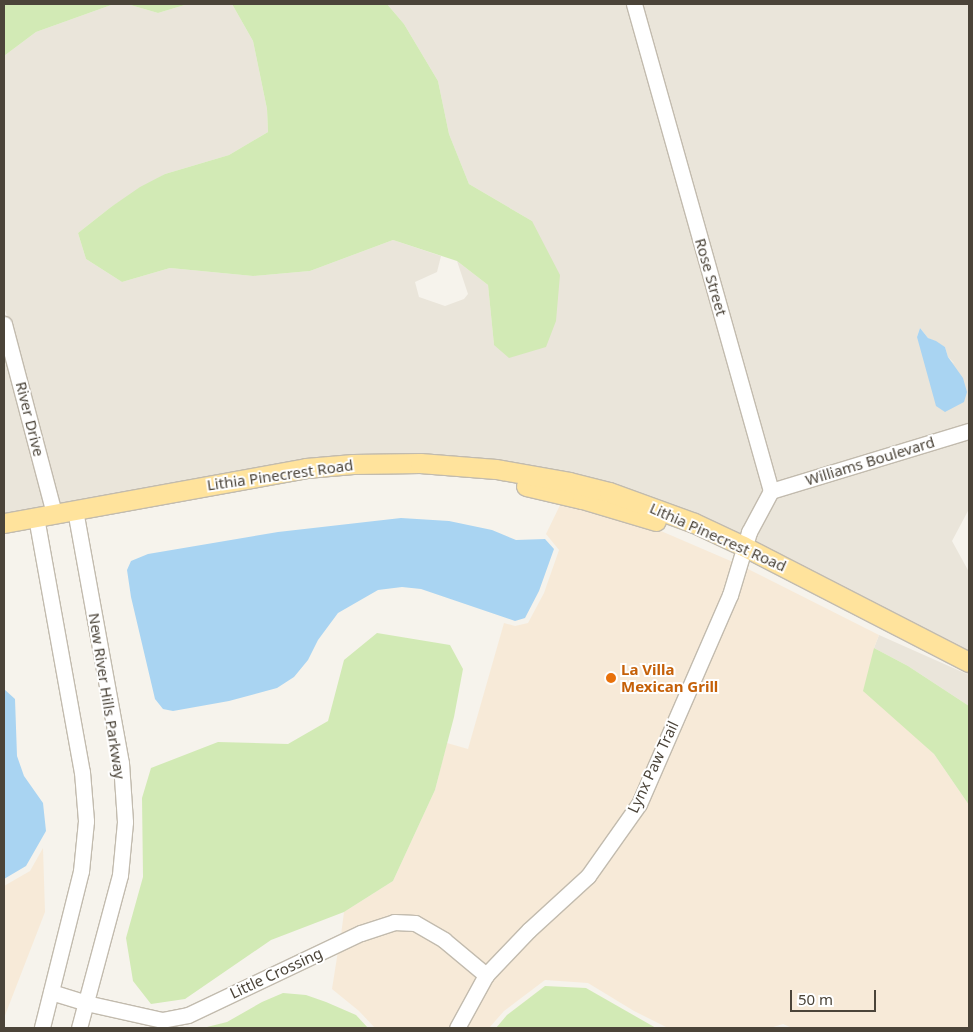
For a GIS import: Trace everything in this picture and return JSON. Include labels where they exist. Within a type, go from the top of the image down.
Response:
[{"type":"main road","name":"Lithia Pinecrest Road","points":[[4,522],[76,516],[306,468],[377,463],[425,463],[496,469],[569,482],[644,504],[969,662]]},
{"type":"main road","name":"Lithia Pinecrest Road","points":[[4,535],[43,520]]},
{"type":"main road","name":"Lithia Pinecrest Road","points":[[742,552],[900,639],[969,668]]},
{"type":"street","name":"Rose Street","points":[[634,4],[771,491]]},
{"type":"street","name":"River Drive","points":[[4,324],[43,520]]},
{"type":"street","name":"Williams Boulevard","points":[[771,491],[969,431]]},
{"type":"street","points":[[742,552],[771,491]]},
{"type":"street","name":"New River Hills Parkway","points":[[76,516],[121,763],[125,822],[120,875],[79,1028]]},
{"type":"street","points":[[42,1028],[81,871],[86,821],[82,772],[43,520]]},
{"type":"street","name":"Lynx Paw Trail","points":[[457,1028],[486,975],[529,930],[588,876],[638,804],[730,595],[742,552]]},
{"type":"street","name":"Little Crossing","points":[[51,992],[86,1003],[162,1020],[188,1015],[361,933],[394,922],[415,922],[444,940],[486,975]]},
{"type":"shaded area","points":[[114,4],[127,4],[158,13],[188,4],[232,4],[253,41],[267,109],[268,132],[229,155],[165,174],[111,207],[78,233],[86,259],[122,282],[170,268],[253,276],[310,271],[393,240],[441,256],[437,272],[415,282],[419,297],[445,306],[464,299],[468,294],[457,261],[488,285],[494,345],[532,221],[469,184],[449,134],[438,81],[404,24],[387,4],[628,4],[765,489],[740,537],[462,459],[58,506],[15,340],[4,307],[4,56],[36,32]]},
{"type":"shaded area","points":[[641,4],[969,4],[969,424],[775,482]],"holes":[[[920,328],[928,338],[945,347],[948,357],[955,364],[917,337]]]},
{"type":"shaded area","points":[[4,342],[47,508],[4,516]]},
{"type":"shaded area","points":[[969,438],[969,509],[952,541],[969,572],[969,654],[751,543],[775,496]]},
{"type":"shaded area","points":[[562,501],[647,525],[733,562],[724,592],[633,800],[583,871],[485,967],[418,917],[341,935],[344,912],[393,881],[435,790],[447,743],[468,749],[504,623],[515,626],[528,623],[544,593],[559,550],[546,534]]},
{"type":"shaded area","points":[[744,567],[879,635],[874,648],[902,724],[934,754],[969,805],[969,1028],[792,1028],[783,1024],[770,1028],[668,1028],[634,1011],[588,983],[545,980],[504,1011],[489,1028],[464,1028],[491,980],[643,808]]},
{"type":"shaded area","points":[[879,635],[969,675],[969,706],[908,666],[874,648]]},
{"type":"shaded area","points":[[43,848],[45,912],[4,1018],[4,886],[30,871]]},
{"type":"shaded area","points":[[395,929],[414,929],[441,946],[478,977],[450,1028],[375,1028],[359,1011],[332,989],[338,951],[363,939]]},
{"type":"green space","points":[[4,4],[114,4],[36,32],[4,56]]},
{"type":"green space","points":[[127,4],[188,4],[158,13]]},
{"type":"green space","points":[[232,4],[387,4],[404,24],[438,81],[449,134],[469,184],[532,221],[560,275],[556,321],[546,347],[509,358],[494,345],[488,285],[457,261],[393,240],[310,271],[253,276],[170,268],[122,282],[86,259],[78,233],[111,207],[140,187],[165,174],[229,155],[268,132],[267,109],[253,41]]},
{"type":"green space","points":[[377,633],[450,645],[463,669],[454,717],[435,790],[393,881],[344,912],[271,940],[185,999],[151,1004],[133,981],[126,938],[143,877],[142,798],[151,768],[218,742],[288,744],[328,721],[344,660]]},
{"type":"green space","points":[[874,648],[908,666],[969,706],[969,805],[934,754],[863,691]]},
{"type":"green space","points":[[545,986],[586,988],[656,1028],[496,1028],[507,1015]]},
{"type":"green space","points":[[283,993],[306,995],[326,1002],[356,1015],[368,1028],[203,1028],[227,1022],[262,1002]]},
{"type":"water","points":[[920,328],[928,338],[945,347],[948,357],[963,378],[967,392],[964,402],[945,412],[936,406],[917,337]]},
{"type":"water","points":[[401,518],[449,521],[492,530],[516,540],[545,539],[554,549],[539,591],[525,618],[515,621],[421,589],[402,587],[378,590],[338,613],[318,640],[308,660],[294,677],[277,688],[229,701],[173,711],[163,709],[155,699],[131,597],[127,570],[131,561],[148,554],[278,532]]},
{"type":"water","points":[[4,689],[15,699],[17,756],[24,776],[43,803],[46,831],[26,866],[4,879]]},
{"type":"place","name":"La Villa Mexican Grill","points":[[611,678]]}]
